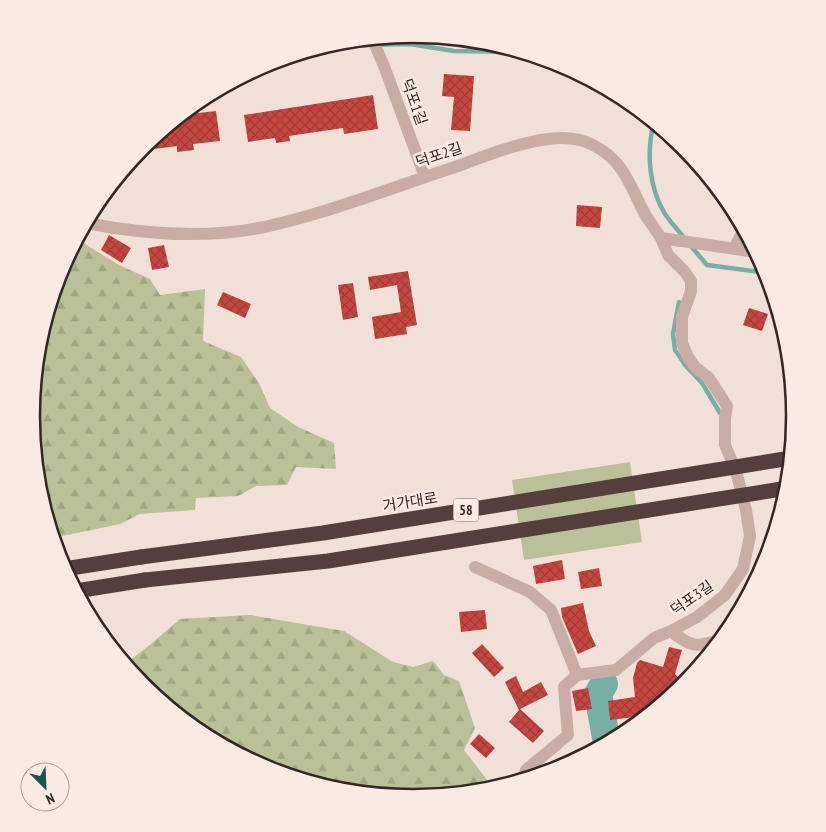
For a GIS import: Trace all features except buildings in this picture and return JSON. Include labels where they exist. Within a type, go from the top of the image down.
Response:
[{"type":"highway","name":"거가대로","points":[[72,568],[323,534],[783,459]]},
{"type":"highway","name":"58","points":[[83,590],[145,580],[328,561],[779,489]]},
{"type":"street","name":"덕포1길","points":[[375,45],[425,177]]},
{"type":"street","name":"덕포2길","points":[[93,224],[112,228],[180,234],[223,233],[258,228],[294,220],[499,152],[541,140],[559,138],[576,139],[593,144],[616,160],[628,176],[647,216],[661,238]]},
{"type":"street","points":[[734,249],[740,237]]},
{"type":"street","points":[[661,238],[748,251]]},
{"type":"street","name":"덕포3길","points":[[577,675],[616,670],[654,638],[672,631],[697,617],[725,595],[743,569],[750,536],[746,510],[736,472],[724,445],[727,406],[709,378],[695,367],[682,343],[682,317],[692,291],[691,281],[686,272],[668,255],[661,238]]},
{"type":"street","points":[[475,567],[530,592],[550,610],[577,675],[564,687],[568,735],[526,771]]},
{"type":"street","points":[[672,631],[686,644],[701,646],[708,644]]},
{"type":"green space","points":[[82,243],[119,265],[150,279],[160,295],[205,289],[203,341],[241,357],[259,383],[270,408],[298,427],[334,443],[336,469],[296,467],[287,485],[256,486],[238,496],[196,498],[195,510],[140,514],[120,524],[60,537],[47,489],[43,465],[40,416],[43,367],[47,343],[68,273]]},
{"type":"green space","points":[[630,462],[642,542],[524,560],[512,480]]},
{"type":"green space","points":[[250,615],[344,631],[393,662],[413,667],[433,661],[444,675],[459,681],[475,728],[464,750],[488,781],[462,786],[413,789],[364,786],[316,776],[270,761],[248,751],[226,739],[186,712],[149,680],[131,659],[180,619]]},
{"type":"waterway","points":[[380,45],[410,44],[454,51],[492,52]]},
{"type":"waterway","points":[[653,131],[650,145],[650,170],[655,193],[665,214],[685,239]]},
{"type":"waterway","points":[[690,245],[707,265],[757,272]]},
{"type":"waterway","points":[[679,302],[673,334],[675,350],[686,366],[702,383],[720,413]]},
{"type":"waterway","points":[[604,684],[598,694],[606,735]]}]
